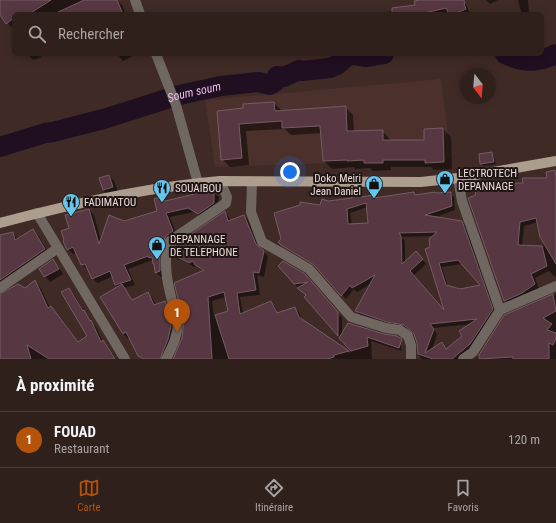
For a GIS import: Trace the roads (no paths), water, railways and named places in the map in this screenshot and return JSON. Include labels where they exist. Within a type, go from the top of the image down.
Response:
[{"type":"main road","points":[[0,223],[37,213],[138,192],[198,183],[421,182],[458,178],[556,161]]},
{"type":"street","points":[[135,0],[139,12]]},
{"type":"street","points":[[157,56],[176,105],[198,183]]},
{"type":"street","points":[[458,178],[462,201],[500,310]]},
{"type":"street","points":[[166,359],[175,342],[178,320],[168,285],[167,247],[170,240],[226,203],[227,197],[220,182]]},
{"type":"street","points":[[252,182],[251,212],[262,242],[309,269],[351,317],[386,328],[400,330],[408,336],[411,345],[411,359]]},
{"type":"street","points":[[37,213],[125,359]]},
{"type":"street","points":[[0,288],[58,248]]},
{"type":"street","points":[[463,359],[473,352],[500,310],[556,286]]},
{"type":"waterway","name":"Soum soum","points":[[510,56],[530,61],[543,59],[556,54]]},
{"type":"waterway","name":"Soum soum","points":[[0,147],[45,133],[107,118],[179,95],[221,86],[258,82],[270,85],[275,82],[277,76],[284,77],[299,70],[330,68],[350,56]]},
{"type":"waterway","name":"Soum soum","points":[[359,56],[371,56]]},
{"type":"place","name":"LECTROTECH DEPANNAGE","points":[[445,194]]},
{"type":"place","name":"Doko Meiri Jean Daniel","points":[[374,199]]},
{"type":"place","name":"SOUAIBOU","points":[[162,203]]},
{"type":"place","name":"FADIMATOU","points":[[71,217]]},
{"type":"place","name":"DEPANNAGE DE TELEPHONE","points":[[157,260]]},
{"type":"place","name":"FOUAD","points":[[177,332]]}]
